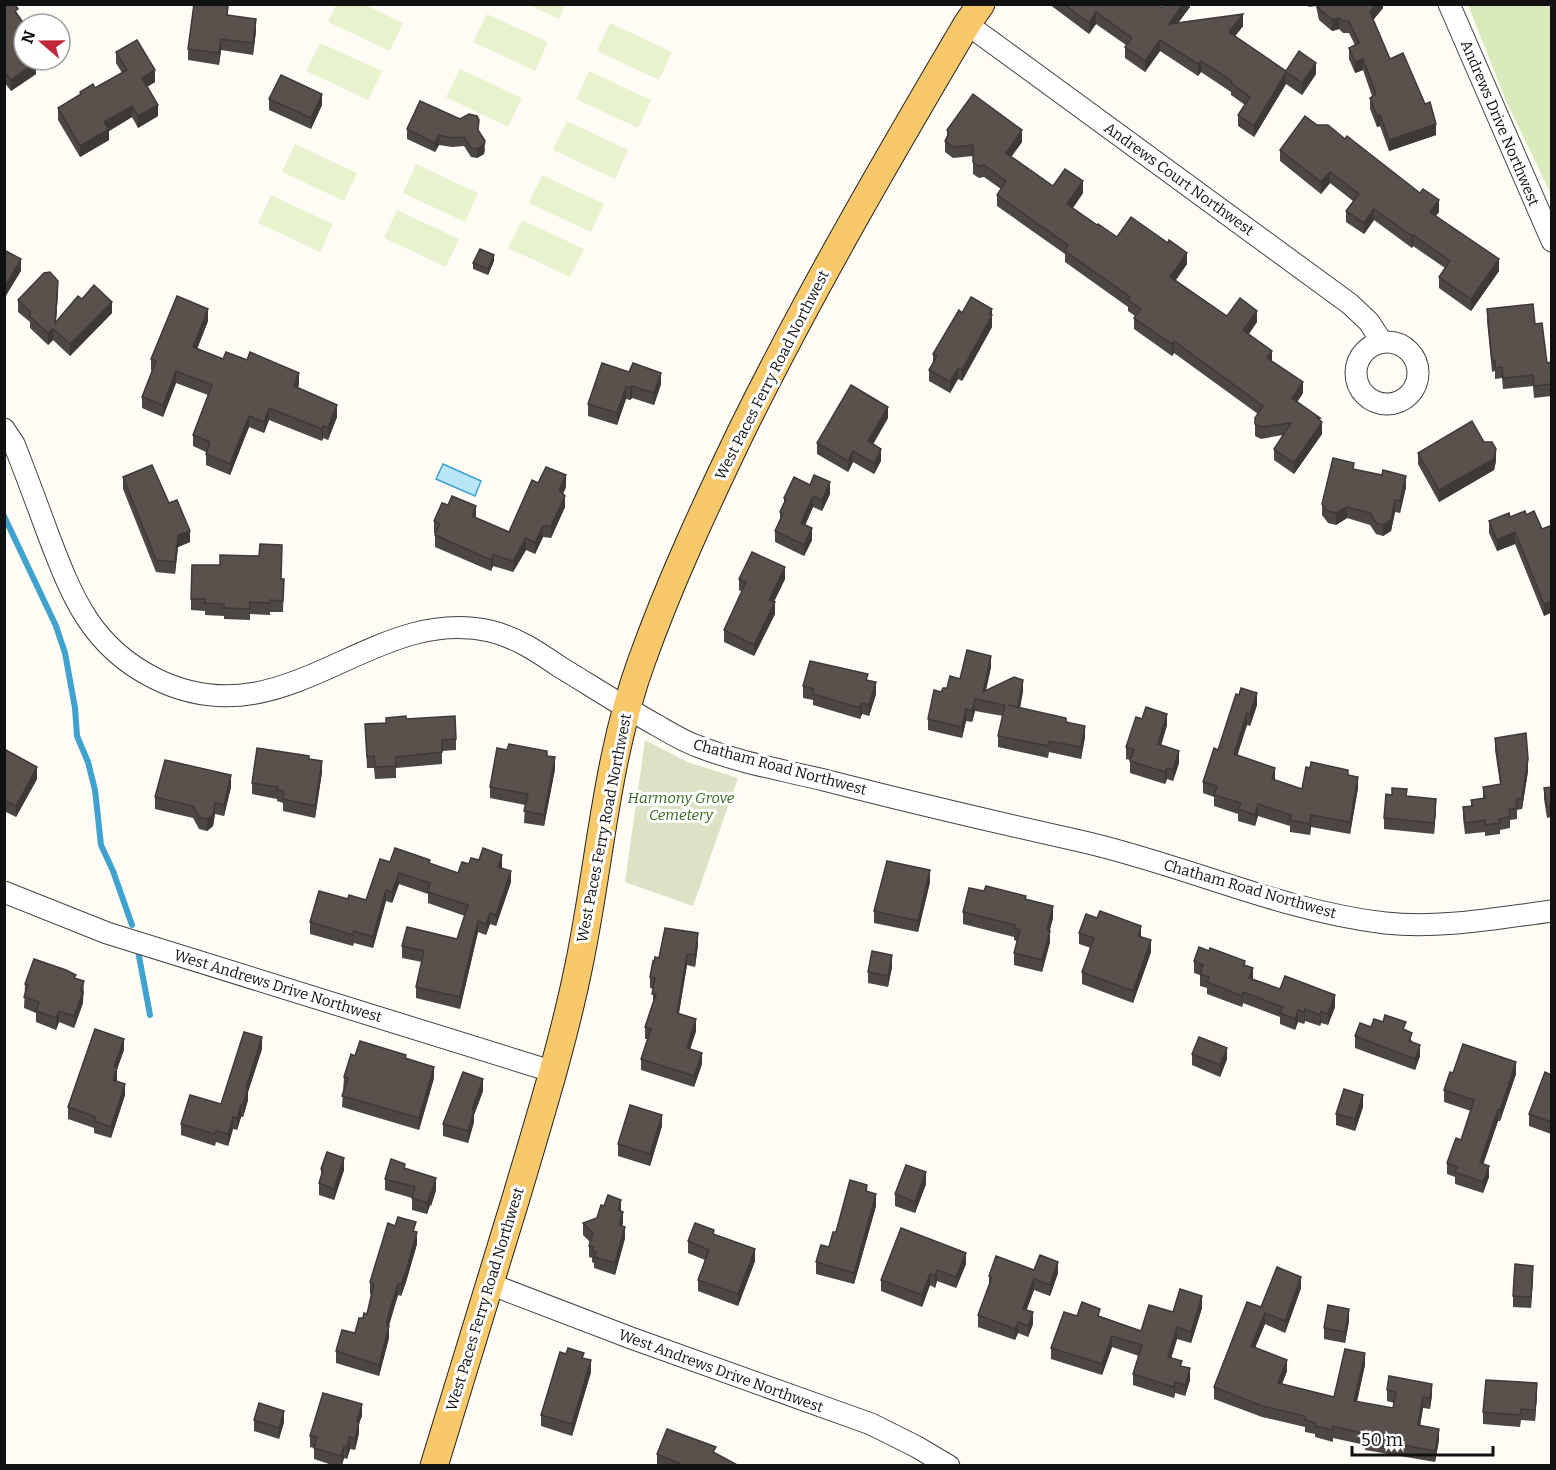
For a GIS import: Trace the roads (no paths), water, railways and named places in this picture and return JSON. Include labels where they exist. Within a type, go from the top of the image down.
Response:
[{"type":"main road","name":"West Paces Ferry Road Northwest","points":[[434,1466],[554,1072],[579,965],[615,759],[626,708],[641,662],[714,487],[769,377],[879,174],[974,14]]},
{"type":"street","name":"Andrews Drive Northwest","points":[[1449,4],[1551,240]]},
{"type":"street","name":"Andrews Court Northwest","points":[[974,14],[1350,304],[1369,322],[1382,342]]},
{"type":"street","name":"Chatham Road Northwest","points":[[4,429],[14,444],[69,588],[84,617],[116,654],[135,668],[159,681],[185,690],[208,695],[235,696],[261,693],[294,684],[405,635],[436,628],[462,627],[493,632],[522,643],[626,708],[694,746],[740,759],[1101,846],[1324,912],[1386,923],[1422,925],[1551,911]]},
{"type":"street","name":"West Andrews Drive Northwest","points":[[4,892],[107,933],[554,1072]]},
{"type":"street","name":"West Andrews Drive Northwest","points":[[490,1284],[630,1338],[871,1424],[949,1466]]},
{"type":"water","points":[[443,464],[481,481],[475,496],[436,479]]},
{"type":"waterway","points":[[4,516],[56,626],[65,653],[75,708],[77,736],[88,762],[95,790],[101,845],[132,925]]},
{"type":"waterway","points":[[138,951],[150,1015]]},
{"type":"park label","name":"Harmony Grove Cemetery","points":[[681,806]]}]
